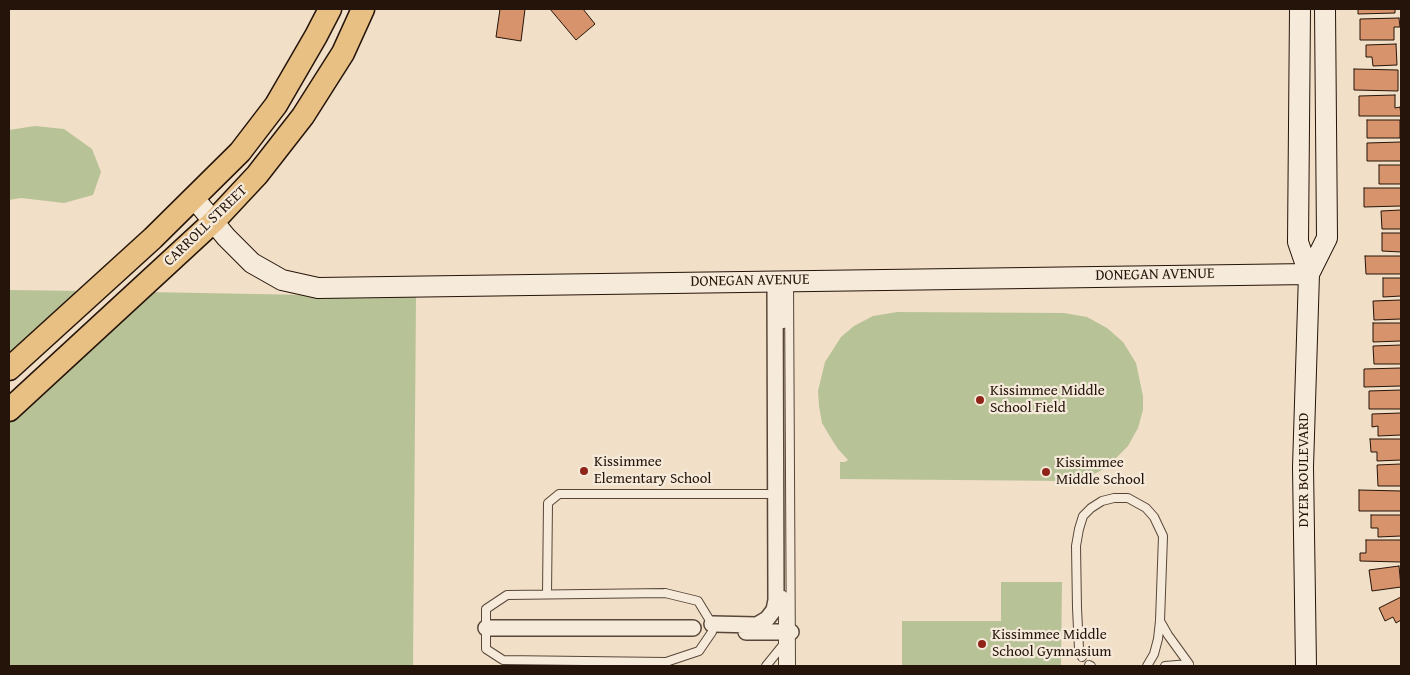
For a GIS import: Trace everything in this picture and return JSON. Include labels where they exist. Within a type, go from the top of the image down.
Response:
[{"type":"main road","points":[[9,369],[194,198],[240,152],[276,105],[330,9]]},
{"type":"main road","name":"CARROLL STREET","points":[[9,410],[214,221],[257,175],[303,116],[343,53],[363,9]]},
{"type":"street","name":"DYER BOULEVARD","points":[[1300,9],[1298,242],[1309,274],[1303,467],[1306,666]]},
{"type":"street","name":"DYER BOULEVARD","points":[[1309,274],[1327,238],[1325,9]]},
{"type":"street","name":"DONEGAN AVENUE","points":[[194,198],[226,237],[252,263],[282,280],[318,288],[1309,274]]},
{"type":"street","points":[[712,628],[758,625],[767,619],[774,610],[783,494],[782,281]]},
{"type":"street","points":[[486,628],[694,628]]},
{"type":"street","points":[[712,628],[786,636]]},
{"type":"lane","points":[[547,594],[548,503],[559,494],[783,494],[786,636],[783,666]]},
{"type":"lane","points":[[1082,657],[1079,649],[1076,546],[1083,516],[1102,501],[1114,498],[1128,498],[1138,502],[1154,516],[1163,536],[1158,639],[1154,654],[1147,666]]},
{"type":"lane","points":[[664,593],[698,601],[712,628],[699,651],[666,662],[503,660],[486,649],[486,609],[508,595],[547,594],[664,593]]},
{"type":"lane","points":[[1160,621],[1190,665]]},
{"type":"lane","points":[[766,666],[786,636]]},
{"type":"lane","points":[[786,636],[791,666]]},
{"type":"lane","points":[[1165,666],[1190,665]]},
{"type":"green space","points":[[35,126],[64,129],[92,149],[101,172],[93,195],[64,203],[21,198],[9,200],[9,130]]},
{"type":"green space","points":[[9,290],[84,291],[9,360]]},
{"type":"green space","points":[[147,292],[416,297],[413,666],[9,666],[9,420]]},
{"type":"green space","name":"Kissimmee Middle School Field","points":[[897,312],[1064,313],[1087,317],[1107,328],[1123,342],[1136,363],[1143,396],[1143,410],[1138,428],[1128,446],[1106,468],[1090,476],[1070,481],[840,479],[840,462],[848,460],[838,449],[822,423],[819,406],[818,391],[825,362],[841,337],[854,326],[873,316]]},
{"type":"green space","name":"Kissimmee Middle School Gymnasium","points":[[1001,582],[1062,582],[1061,666],[902,666],[902,621],[1001,621]]},
{"type":"building","points":[[500,9],[525,9],[521,41],[496,37]]},
{"type":"building","points":[[550,9],[583,9],[595,24],[576,40]]},
{"type":"building","points":[[1358,9],[1395,9],[1395,13],[1358,14]]},
{"type":"building","points":[[1399,18],[1400,27],[1394,27],[1394,40],[1360,40],[1360,19]]},
{"type":"building","points":[[1396,44],[1397,65],[1373,66],[1372,57],[1366,57],[1366,45]]},
{"type":"building","points":[[1354,69],[1398,70],[1398,91],[1354,90]]},
{"type":"building","points":[[1395,95],[1395,108],[1400,107],[1401,116],[1359,116],[1359,96]]},
{"type":"building","points":[[1367,120],[1400,120],[1400,138],[1367,138]]},
{"type":"building","points":[[1401,142],[1401,161],[1367,161],[1367,143]]},
{"type":"building","points":[[1379,165],[1401,165],[1401,184],[1379,184]]},
{"type":"building","points":[[1364,188],[1401,188],[1401,206],[1364,207]]},
{"type":"building","points":[[1401,210],[1401,229],[1382,229],[1381,211]]},
{"type":"building","points":[[1382,233],[1401,233],[1401,252],[1382,251]]},
{"type":"building","points":[[1365,256],[1401,256],[1401,274],[1366,274]]},
{"type":"building","points":[[1383,278],[1401,278],[1401,296],[1383,297]]},
{"type":"building","points":[[1401,300],[1401,319],[1374,320],[1373,301]]},
{"type":"building","points":[[1373,323],[1401,323],[1401,341],[1373,342]]},
{"type":"building","points":[[1401,345],[1401,364],[1374,364],[1373,346]]},
{"type":"building","points":[[1401,368],[1401,386],[1364,387],[1364,369]]},
{"type":"building","points":[[1401,390],[1401,409],[1369,409],[1369,391]]},
{"type":"building","points":[[1401,413],[1401,435],[1378,436],[1378,426],[1372,427],[1372,414]]},
{"type":"building","points":[[1370,439],[1401,439],[1401,460],[1377,461],[1377,452],[1371,452]]},
{"type":"building","points":[[1401,464],[1401,486],[1378,486],[1377,465]]},
{"type":"building","points":[[1359,490],[1401,491],[1401,511],[1359,511]]},
{"type":"building","points":[[1371,515],[1401,515],[1401,536],[1378,537],[1378,528],[1371,528]]},
{"type":"building","points":[[1366,540],[1401,540],[1401,562],[1360,561],[1360,553],[1366,553]]},
{"type":"building","points":[[1399,566],[1401,587],[1372,591],[1369,570]]},
{"type":"building","points":[[1401,597],[1401,620],[1396,623],[1393,617],[1385,621],[1379,608]]},
{"type":"place","name":"Kissimmee Middle School Field","points":[[980,400]]},
{"type":"place","name":"Kissimmee Elementary School","points":[[584,471]]},
{"type":"place","name":"Kissimmee Middle School","points":[[1046,472]]},
{"type":"place","name":"Kissimmee Middle School Gymnasium","points":[[982,644]]}]
